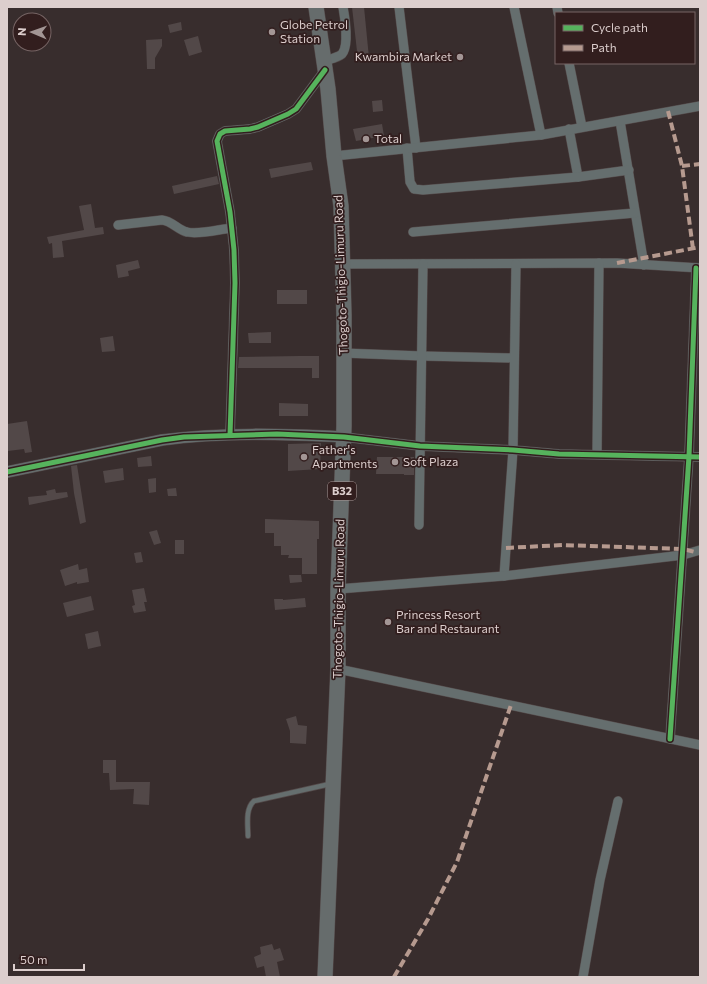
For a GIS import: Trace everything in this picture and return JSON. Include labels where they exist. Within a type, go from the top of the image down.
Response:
[{"type":"highway","name":"Thogoto-Thigio-Limuru Road","points":[[316,7],[325,66],[334,156],[341,206],[344,316],[344,437],[338,589],[338,670],[325,977]]},
{"type":"street","points":[[230,435],[235,283],[234,250],[225,180],[218,141],[220,134],[225,131],[258,127],[296,109],[325,66],[342,53],[346,46],[343,7]]},
{"type":"street","points":[[399,7],[412,148],[410,182],[414,189],[423,190],[578,177],[629,170]]},
{"type":"street","points":[[514,7],[541,135]]},
{"type":"street","points":[[569,64],[582,127]]},
{"type":"street","points":[[334,156],[541,135],[700,106]]},
{"type":"street","points":[[620,120],[644,265]]},
{"type":"street","points":[[569,129],[578,177]]},
{"type":"street","points":[[413,232],[635,213]]},
{"type":"street","points":[[118,225],[162,220],[167,221],[186,232],[193,233],[232,228]]},
{"type":"street","points":[[343,264],[599,263],[698,268],[689,456],[670,739]]},
{"type":"street","points":[[597,454],[599,263]]},
{"type":"street","points":[[419,525],[423,264]]},
{"type":"street","points":[[504,576],[513,450],[516,264]]},
{"type":"street","points":[[344,353],[514,358]]},
{"type":"street","points":[[7,472],[162,440],[184,437],[230,435],[278,434],[344,437],[420,446],[513,450],[559,454],[700,457]]},
{"type":"street","points":[[338,589],[504,576],[683,555],[700,550]]},
{"type":"street","points":[[338,670],[700,745]]},
{"type":"street","points":[[583,977],[600,880],[618,801]]},
{"type":"lane","points":[[248,836],[248,810],[254,801],[334,783]]},
{"type":"building","points":[[352,7],[364,7],[369,58],[358,60]]},
{"type":"building","points":[[181,22],[182,30],[170,33],[168,25]]},
{"type":"building","points":[[198,36],[202,52],[189,56],[184,40]]},
{"type":"building","points":[[162,39],[162,46],[155,58],[155,69],[147,69],[146,40]]},
{"type":"building","points":[[382,100],[383,111],[373,112],[372,101]]},
{"type":"building","points":[[382,124],[384,136],[356,141],[353,129]]},
{"type":"building","points":[[311,162],[313,170],[271,178],[269,169]]},
{"type":"building","points":[[217,176],[219,184],[174,194],[172,186]]},
{"type":"building","points":[[91,204],[95,228],[103,227],[104,234],[62,241],[64,257],[53,258],[52,243],[49,244],[47,237],[84,230],[79,206]]},
{"type":"building","points":[[138,260],[140,268],[128,271],[129,276],[118,278],[116,265]]},
{"type":"building","points":[[277,290],[307,290],[307,304],[277,304]]},
{"type":"building","points":[[271,332],[271,343],[249,343],[248,333]]},
{"type":"building","points":[[113,336],[115,351],[102,352],[100,338]]},
{"type":"building","points":[[319,356],[319,378],[312,378],[312,368],[238,368],[239,357]]},
{"type":"building","points":[[279,403],[308,404],[308,416],[279,416]]},
{"type":"building","points":[[27,421],[32,452],[25,453],[24,449],[8,451],[7,424]]},
{"type":"building","name":"Father's Apartments","points":[[321,443],[320,469],[288,471],[288,444]]},
{"type":"building","points":[[151,456],[152,466],[138,467],[137,458]]},
{"type":"building","name":"Soft Plaza","points":[[377,457],[414,457],[414,475],[376,474]]},
{"type":"building","points":[[77,465],[86,522],[80,524],[71,466]]},
{"type":"building","points":[[123,468],[124,480],[105,483],[103,471]]},
{"type":"building","points":[[156,478],[156,492],[149,493],[148,479]]},
{"type":"building","points":[[176,488],[177,496],[168,496],[167,489]]},
{"type":"building","points":[[55,489],[56,493],[67,492],[68,497],[29,505],[28,497],[47,495],[46,491]]},
{"type":"building","points":[[265,519],[319,521],[319,539],[317,539],[317,574],[302,574],[302,558],[288,558],[289,555],[281,555],[281,546],[274,546],[274,533],[265,533]]},
{"type":"building","points":[[157,530],[161,543],[154,545],[149,532]]},
{"type":"building","points":[[175,540],[184,540],[184,554],[175,554]]},
{"type":"building","points":[[141,552],[143,562],[136,563],[134,553]]},
{"type":"building","points":[[78,564],[79,570],[87,568],[89,582],[77,584],[77,582],[65,586],[60,570]]},
{"type":"building","points":[[289,575],[301,575],[302,582],[290,583]]},
{"type":"building","points":[[144,588],[147,602],[144,602],[146,611],[134,613],[132,606],[135,605],[132,590]]},
{"type":"building","points":[[91,596],[94,610],[67,617],[63,603]]},
{"type":"building","points":[[305,598],[306,607],[275,610],[274,599],[283,600]]},
{"type":"building","points":[[98,631],[101,646],[88,649],[85,634]]},
{"type":"building","points":[[296,716],[298,725],[307,726],[306,744],[290,743],[290,731],[286,719]]},
{"type":"building","points":[[103,760],[116,760],[116,782],[150,782],[149,805],[133,804],[134,789],[110,790],[109,773],[103,773]]},
{"type":"building","points":[[272,944],[274,950],[280,948],[284,960],[277,962],[280,977],[266,977],[264,966],[257,968],[254,957],[261,954],[260,947]]},
{"type":"marked path","points":[[668,111],[682,166],[693,249]]},
{"type":"marked path","points":[[682,166],[700,164]]},
{"type":"marked path","points":[[617,263],[700,247]]},
{"type":"marked path","points":[[506,548],[562,545],[683,549],[695,552]]},
{"type":"marked path","points":[[394,977],[428,919],[457,862],[511,705]]},
{"type":"cycle path","points":[[230,435],[235,283],[234,250],[230,212],[217,141],[220,134],[225,131],[258,127],[296,109],[325,70]]},
{"type":"cycle path","points":[[670,739],[689,456],[696,268]]},
{"type":"cycle path","points":[[7,472],[162,440],[184,437],[277,434],[344,437],[420,446],[513,450],[559,454],[700,457]]},
{"type":"place","name":"Globe Petrol Station","points":[[272,32]]},
{"type":"place","name":"Kwambira Market","points":[[460,57]]},
{"type":"place","name":"Total","points":[[366,139]]},
{"type":"place","name":"Father's Apartments","points":[[304,457]]},
{"type":"place","name":"Soft Plaza","points":[[395,462]]},
{"type":"place","name":"Princess Resort Bar and Restaurant","points":[[388,622]]}]
